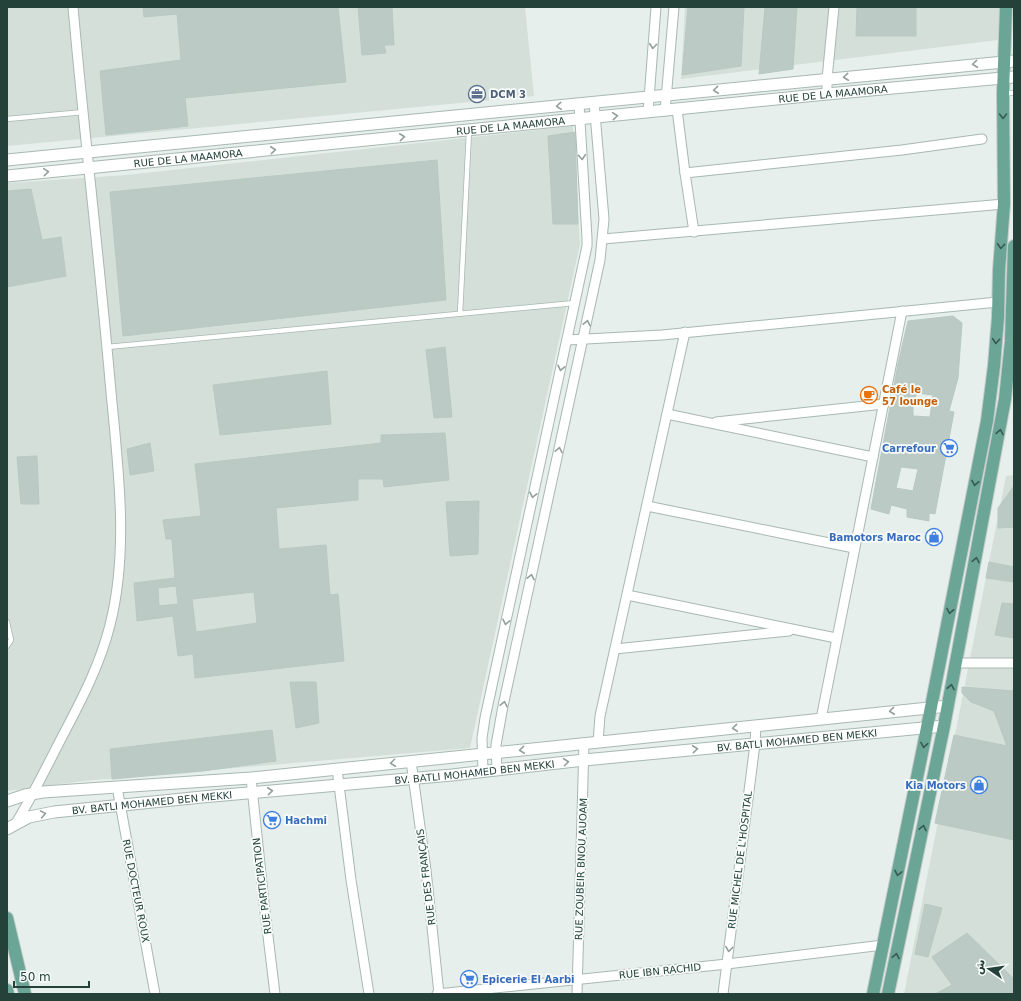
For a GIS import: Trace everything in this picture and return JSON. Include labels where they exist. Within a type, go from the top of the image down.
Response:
[{"type":"main road","points":[[874,994],[987,421],[993,374],[1004,204],[1009,77],[1006,7]]},
{"type":"main road","points":[[888,994],[948,706],[1005,399],[1013,300],[1014,246]]},
{"type":"main road","points":[[7,918],[25,994]]},
{"type":"main road","points":[[7,990],[8,994]]},
{"type":"street","points":[[12,826],[34,794],[100,660],[110,624],[117,585],[120,501],[107,347],[73,7]]},
{"type":"street","points":[[648,112],[656,7]]},
{"type":"street","points":[[666,110],[674,7]]},
{"type":"street","points":[[827,94],[827,79],[834,7]]},
{"type":"street","name":"RUE DE LA MAAMORA","points":[[7,160],[1009,61]]},
{"type":"street","name":"RUE DE LA MAAMORA","points":[[7,176],[1009,77]]},
{"type":"street","points":[[497,770],[496,753],[502,713],[600,260],[604,220],[594,102]]},
{"type":"street","points":[[484,772],[482,738],[485,718],[585,256],[587,238],[579,104]]},
{"type":"street","points":[[677,110],[684,173],[694,232]]},
{"type":"street","points":[[245,136],[247,152]]},
{"type":"street","points":[[684,173],[894,151],[982,139]]},
{"type":"street","points":[[603,239],[1004,204]]},
{"type":"street","points":[[567,340],[685,332],[1013,300]]},
{"type":"street","points":[[821,719],[902,311]]},
{"type":"street","points":[[598,742],[600,716],[685,332]]},
{"type":"street","points":[[707,423],[884,404]]},
{"type":"street","points":[[667,414],[873,457]]},
{"type":"street","points":[[647,506],[854,548]]},
{"type":"street","points":[[627,595],[836,638]]},
{"type":"street","points":[[615,649],[797,630]]},
{"type":"street","points":[[956,663],[1014,663]]},
{"type":"street","name":"BV. BATLI MOHAMED BEN MEKKI","points":[[7,801],[25,794],[53,791],[250,778],[948,706]]},
{"type":"street","name":"RUE MICHEL DE L'HOSPITAL","points":[[723,994],[755,744],[756,726]]},
{"type":"street","name":"BV. BATLI MOHAMED BEN MEKKI","points":[[12,826],[29,817],[43,814],[120,805],[338,784],[484,772],[664,752],[944,726]]},
{"type":"street","points":[[662,735],[664,752]]},
{"type":"street","name":"RUE ZOUBEIR BNOU AUOAM","points":[[577,994],[584,743]]},
{"type":"street","name":"RUE DES FRANÇAIS","points":[[411,761],[426,870],[438,994]]},
{"type":"street","points":[[337,769],[351,880],[369,994]]},
{"type":"street","name":"RUE PARTICIPATION","points":[[250,778],[275,994]]},
{"type":"street","name":"RUE DOCTEUR ROUX","points":[[117,787],[155,994]]},
{"type":"street","name":"RUE IBN RACHID","points":[[438,994],[727,964],[883,945]]},
{"type":"lane","points":[[7,119],[84,112]]},
{"type":"lane","points":[[460,314],[468,131]]},
{"type":"lane","points":[[107,347],[575,303]]},
{"type":"lane","points":[[7,622],[11,640],[7,646]]},
{"type":"shaded area","points":[[7,7],[525,7],[534,96],[7,146]]},
{"type":"shaded area","points":[[685,7],[999,7],[998,40],[681,79]]},
{"type":"shaded area","points":[[573,126],[580,244],[470,748],[83,781],[7,791],[7,183],[127,175]]},
{"type":"shaded area","points":[[1014,475],[1014,994],[904,994],[1006,476]]},
{"type":"building","points":[[143,7],[338,7],[346,82],[185,98],[188,126],[106,135],[100,71],[181,60],[177,14],[144,17]]},
{"type":"building","points":[[358,7],[392,7],[394,45],[384,45],[386,53],[362,55]]},
{"type":"building","points":[[688,7],[744,7],[741,66],[682,75]]},
{"type":"building","points":[[765,7],[797,7],[793,69],[759,74]]},
{"type":"building","points":[[857,7],[916,7],[916,36],[856,36]]},
{"type":"building","points":[[575,132],[578,224],[553,224],[548,136]]},
{"type":"building","points":[[437,160],[446,300],[123,336],[110,192]]},
{"type":"building","points":[[31,189],[42,240],[61,237],[66,276],[7,287],[7,191]]},
{"type":"building","points":[[953,316],[962,323],[958,378],[949,411],[954,412],[935,514],[929,513],[929,521],[907,517],[907,509],[891,505],[889,514],[871,509],[898,364],[908,321]],"holes":[[[917,393],[933,395],[930,417],[913,416],[913,403]],[[901,467],[918,469],[913,491],[896,488]]]},
{"type":"building","points":[[445,347],[452,417],[434,418],[426,350]]},
{"type":"building","points":[[327,371],[331,424],[220,435],[213,385]]},
{"type":"building","points":[[445,433],[449,480],[384,487],[383,479],[358,479],[358,500],[276,508],[279,549],[326,545],[330,595],[338,594],[344,661],[195,678],[193,654],[178,656],[173,616],[137,621],[134,583],[175,578],[172,539],[166,539],[163,520],[201,516],[195,464],[381,443],[381,435]],"holes":[[[176,586],[178,604],[159,606],[158,588]],[[254,592],[257,623],[196,632],[192,599]]]},
{"type":"building","points":[[150,443],[154,471],[130,475],[127,449]]},
{"type":"building","points":[[37,456],[39,504],[21,504],[17,457]]},
{"type":"building","points":[[1014,486],[1014,527],[998,528],[998,508]]},
{"type":"building","points":[[479,501],[478,554],[450,556],[446,502]]},
{"type":"building","points":[[989,562],[1014,567],[1014,582],[986,578]]},
{"type":"building","points":[[1002,603],[1014,604],[1014,638],[995,635]]},
{"type":"building","points":[[290,682],[316,682],[319,723],[296,728]]},
{"type":"building","name":"Kia Motors","points":[[962,687],[1014,691],[1014,840],[935,823],[954,735],[1007,746],[994,711],[971,702],[962,693]]},
{"type":"building","points":[[272,730],[276,761],[203,771],[112,779],[110,749]]},
{"type":"building","points":[[925,904],[942,908],[928,957],[915,954]]},
{"type":"building","points":[[967,933],[1014,979],[1014,994],[935,994],[952,985],[932,957]]},
{"type":"place","name":"DCM 3","points":[[477,94]]},
{"type":"place","name":"Café le 57 lounge","points":[[869,395]]},
{"type":"place","name":"Carrefour","points":[[949,448]]},
{"type":"place","name":"Bamotors Maroc","points":[[934,537]]},
{"type":"place","name":"Kia Motors","points":[[979,785]]},
{"type":"place","name":"Hachmi","points":[[272,820]]},
{"type":"place","name":"Epicerie El Aarbi","points":[[469,979]]}]
